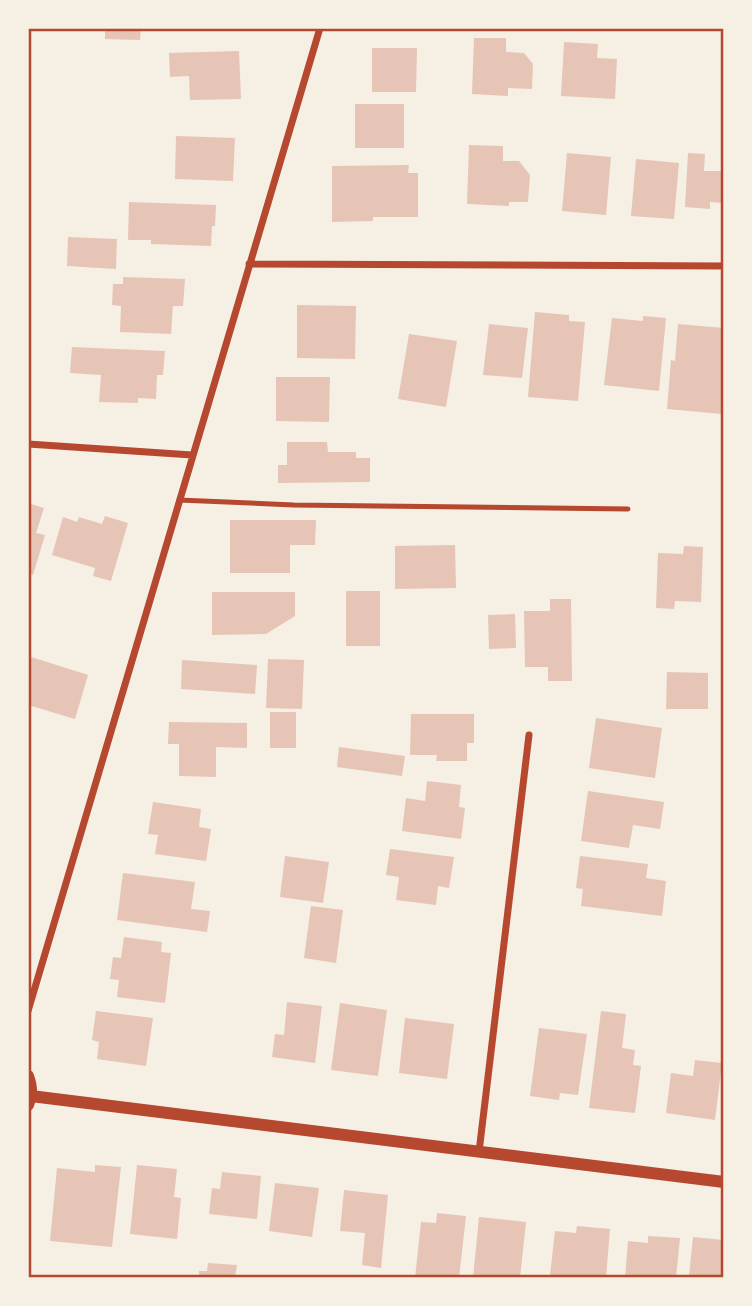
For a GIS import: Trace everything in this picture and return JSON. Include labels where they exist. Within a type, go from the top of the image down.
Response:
[{"type":"street","points":[[28,1011],[320,28]]},
{"type":"street","points":[[249,264],[724,266]]},
{"type":"street","points":[[28,444],[192,455]]},
{"type":"street","points":[[479,1152],[529,735]]},
{"type":"street","points":[[28,1076],[32,1086],[30,1100],[724,1182]]},
{"type":"lane","points":[[179,500],[294,505],[628,509]]},
{"type":"building","points":[[105,28],[141,28],[140,40],[105,39]]},
{"type":"building","points":[[474,38],[506,38],[506,52],[524,53],[533,64],[532,89],[508,88],[508,96],[472,94]]},
{"type":"building","points":[[564,42],[598,44],[597,58],[617,59],[615,99],[561,96]]},
{"type":"building","points":[[372,48],[417,48],[416,92],[372,92]]},
{"type":"building","points":[[239,51],[241,99],[190,100],[189,76],[170,77],[169,53]]},
{"type":"building","points":[[355,104],[404,104],[404,148],[355,148]]},
{"type":"building","points":[[176,136],[235,138],[233,181],[175,179]]},
{"type":"building","points":[[469,145],[503,146],[503,161],[519,161],[530,175],[528,202],[509,202],[509,206],[467,204]]},
{"type":"building","points":[[567,153],[611,157],[606,215],[562,211]]},
{"type":"building","points":[[688,153],[705,154],[704,171],[724,171],[724,203],[710,202],[710,209],[685,207]]},
{"type":"building","points":[[636,159],[679,163],[674,219],[631,216]]},
{"type":"building","points":[[409,165],[408,173],[418,173],[418,217],[373,217],[373,221],[332,222],[332,166]]},
{"type":"building","points":[[129,202],[216,205],[211,246],[151,244],[151,240],[128,240]]},
{"type":"building","points":[[68,237],[117,239],[116,269],[67,266]]},
{"type":"building","points":[[123,277],[185,279],[183,306],[173,306],[171,334],[120,332],[121,306],[112,305],[113,284],[123,284]]},
{"type":"building","points":[[297,305],[356,306],[355,359],[297,358]]},
{"type":"building","points":[[535,312],[569,315],[569,321],[585,322],[578,401],[528,397]]},
{"type":"building","points":[[643,316],[666,318],[659,391],[604,385],[612,318],[643,321]]},
{"type":"building","points":[[489,324],[528,328],[522,378],[483,375]]},
{"type":"building","points":[[678,324],[724,328],[722,414],[667,409],[671,360],[675,361]]},
{"type":"building","points":[[409,334],[457,341],[446,407],[398,399]]},
{"type":"building","points":[[72,347],[165,351],[163,375],[157,375],[156,399],[138,398],[138,403],[99,402],[101,375],[70,373]]},
{"type":"building","points":[[276,377],[330,377],[329,422],[276,421]]},
{"type":"building","points":[[287,442],[327,442],[328,452],[356,452],[356,458],[370,458],[370,482],[278,483],[278,465],[287,465]]},
{"type":"building","points":[[28,503],[44,508],[36,533],[45,535],[33,575],[28,573]]},
{"type":"building","points":[[105,516],[128,523],[111,581],[93,576],[95,568],[52,555],[63,517],[77,522],[79,517],[102,524]]},
{"type":"building","points":[[230,520],[316,520],[315,545],[290,545],[290,573],[230,573]]},
{"type":"building","points":[[455,545],[456,588],[395,589],[395,546]]},
{"type":"building","points":[[684,546],[703,547],[701,602],[675,601],[674,609],[656,608],[658,553],[683,554]]},
{"type":"building","points":[[346,591],[380,591],[380,646],[346,646]]},
{"type":"building","points":[[212,592],[295,592],[295,616],[266,634],[212,635]]},
{"type":"building","points":[[550,599],[571,599],[572,681],[548,681],[548,667],[525,667],[524,611],[550,611]]},
{"type":"building","points":[[515,614],[516,648],[489,649],[488,615]]},
{"type":"building","points":[[28,656],[88,675],[75,719],[28,705]]},
{"type":"building","points":[[268,659],[304,660],[302,709],[266,708]]},
{"type":"building","points":[[182,660],[257,665],[255,694],[181,689]]},
{"type":"building","points":[[667,672],[708,673],[708,709],[666,709]]},
{"type":"building","points":[[270,712],[296,712],[296,748],[270,748]]},
{"type":"building","points":[[411,714],[474,714],[474,743],[467,743],[467,761],[436,761],[437,755],[410,755]]},
{"type":"building","points":[[596,718],[662,728],[655,778],[589,768]]},
{"type":"building","points":[[169,722],[247,723],[247,748],[216,747],[216,777],[179,776],[179,744],[168,744]]},
{"type":"building","points":[[339,747],[405,756],[402,776],[337,767]]},
{"type":"building","points":[[427,781],[461,785],[459,807],[465,808],[461,839],[402,831],[406,798],[425,801]]},
{"type":"building","points":[[588,791],[664,802],[660,829],[633,825],[629,848],[581,841]]},
{"type":"building","points":[[153,802],[201,809],[199,827],[211,829],[206,861],[155,854],[158,835],[148,834]]},
{"type":"building","points":[[390,849],[454,857],[449,888],[438,886],[436,905],[396,900],[399,877],[386,875]]},
{"type":"building","points":[[285,856],[329,862],[323,903],[280,897]]},
{"type":"building","points":[[580,856],[648,864],[646,878],[666,881],[662,916],[581,906],[583,889],[576,888]]},
{"type":"building","points":[[123,873],[195,882],[191,909],[210,911],[207,932],[117,920]]},
{"type":"building","points":[[311,906],[343,910],[336,963],[304,958]]},
{"type":"building","points":[[124,937],[162,942],[161,952],[171,953],[165,1003],[117,997],[119,980],[110,979],[113,957],[121,958]]},
{"type":"building","points":[[287,1002],[322,1006],[315,1063],[272,1057],[275,1034],[284,1035]]},
{"type":"building","points":[[340,1003],[387,1010],[378,1076],[331,1070]]},
{"type":"building","points":[[96,1011],[153,1018],[146,1066],[97,1059],[99,1042],[92,1040]]},
{"type":"building","points":[[601,1011],[626,1014],[622,1048],[635,1050],[633,1065],[641,1066],[635,1113],[589,1108]]},
{"type":"building","points":[[405,1018],[454,1024],[447,1079],[399,1073]]},
{"type":"building","points":[[539,1028],[587,1034],[578,1095],[560,1093],[559,1100],[530,1096]]},
{"type":"building","points":[[695,1060],[722,1063],[715,1120],[666,1113],[671,1073],[693,1076]]},
{"type":"building","points":[[95,1165],[121,1167],[112,1247],[50,1241],[57,1168],[95,1172]]},
{"type":"building","points":[[137,1165],[177,1169],[174,1197],[181,1198],[177,1239],[130,1234]]},
{"type":"building","points":[[222,1172],[261,1176],[257,1219],[209,1214],[212,1188],[220,1189]]},
{"type":"building","points":[[275,1183],[319,1188],[312,1237],[269,1231]]},
{"type":"building","points":[[344,1190],[388,1195],[381,1268],[362,1265],[365,1233],[340,1231]]},
{"type":"building","points":[[437,1213],[466,1216],[459,1278],[415,1278],[421,1222],[436,1223]]},
{"type":"building","points":[[479,1217],[526,1222],[520,1278],[473,1278]]},
{"type":"building","points":[[577,1226],[610,1229],[606,1278],[562,1278],[550,1275],[555,1231],[576,1233]]},
{"type":"building","points":[[648,1236],[680,1238],[676,1278],[625,1278],[628,1241],[648,1243]]},
{"type":"building","points":[[693,1237],[724,1240],[724,1278],[689,1276]]},
{"type":"building","points":[[208,1263],[237,1265],[235,1278],[199,1278],[199,1271],[207,1271]]}]
